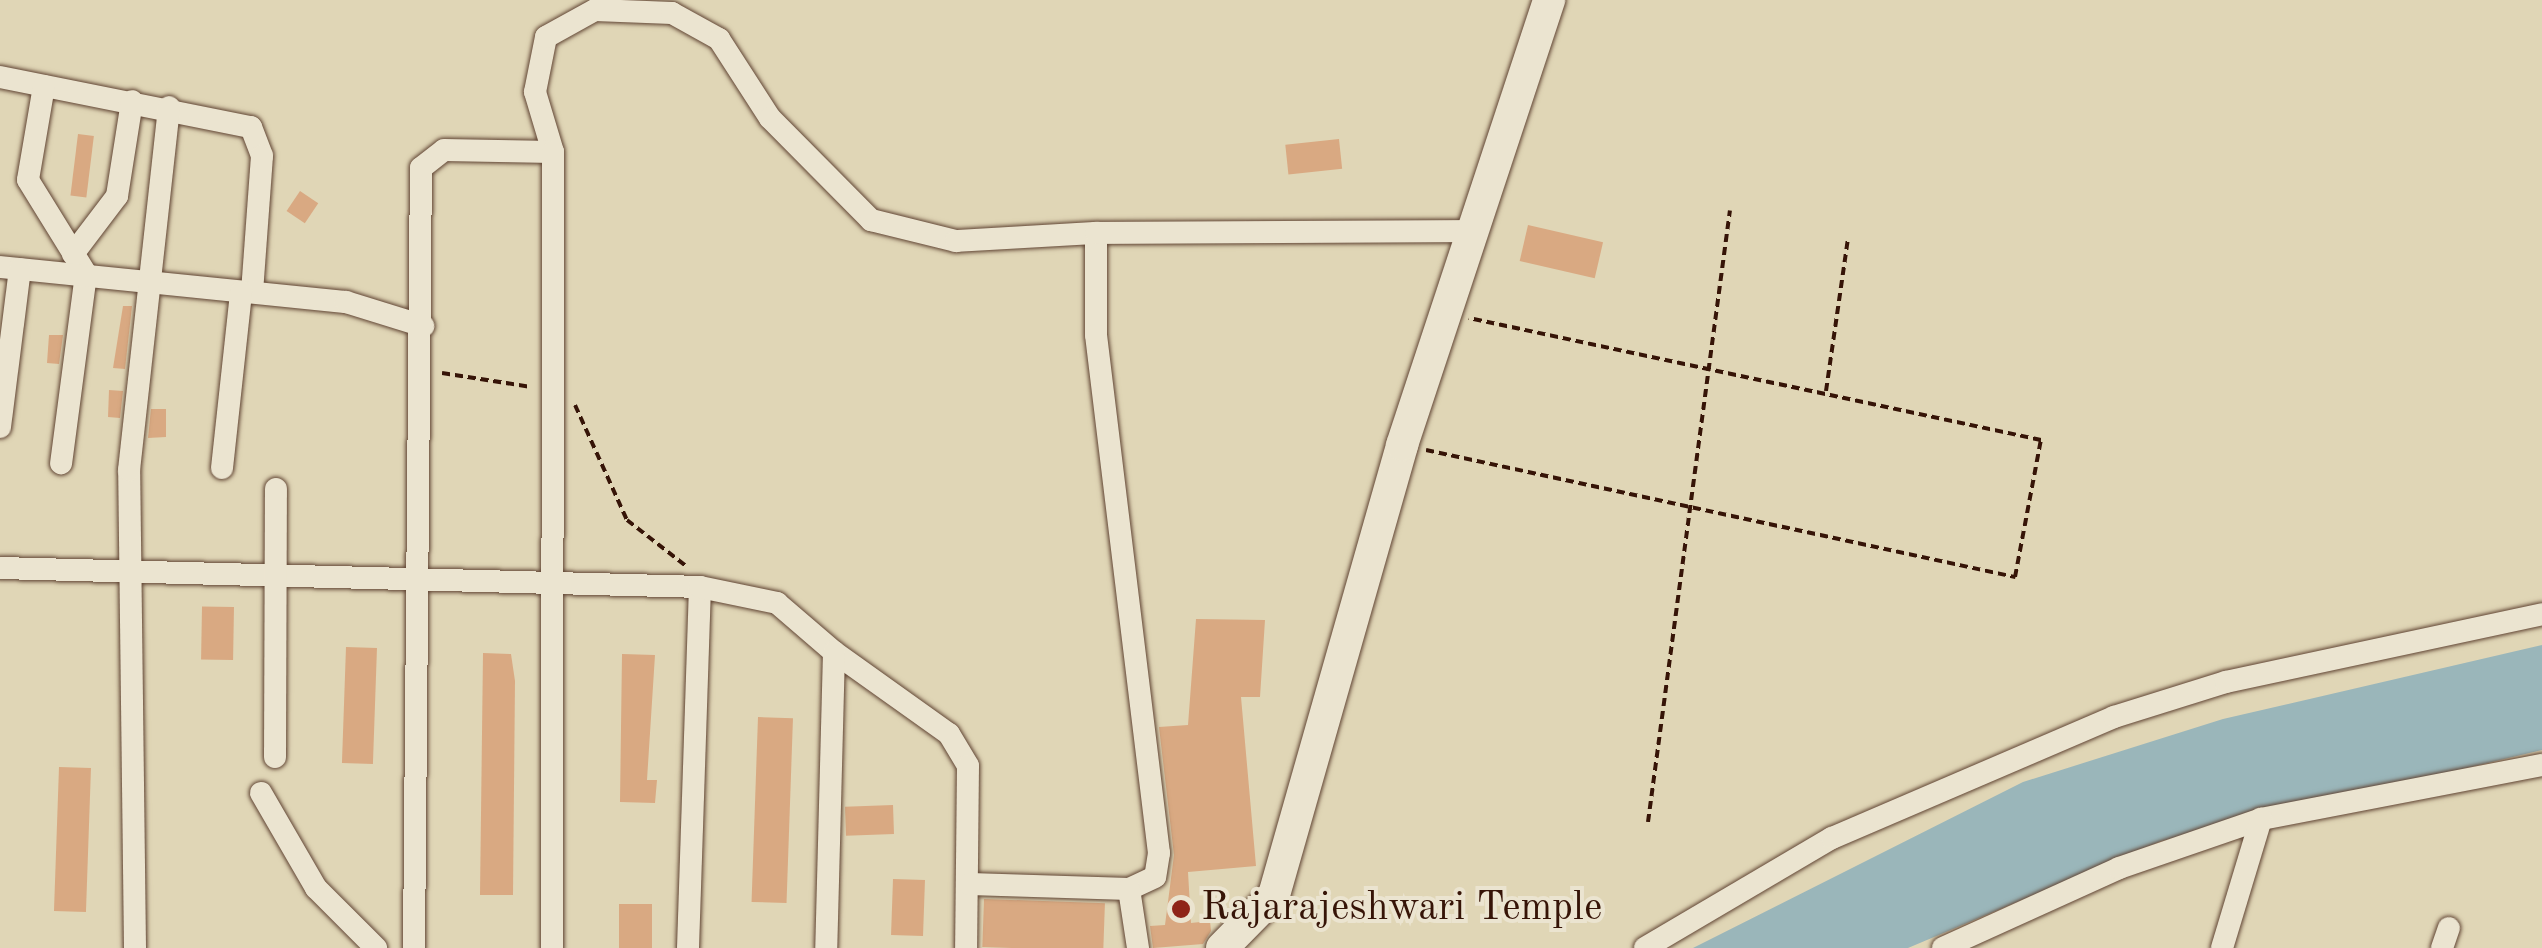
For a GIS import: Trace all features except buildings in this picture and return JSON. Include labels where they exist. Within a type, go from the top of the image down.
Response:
[{"type":"street","points":[[1222,948],[1274,895],[1402,445],[1550,0]]},
{"type":"street","points":[[552,948],[557,391],[554,152],[534,92],[546,37],[595,10],[672,13],[719,39],[770,118],[871,220],[956,241],[1096,233],[1471,231]]},
{"type":"street","points":[[0,77],[223,116],[251,127],[260,144],[246,291],[222,468]]},
{"type":"street","points":[[44,86],[28,180],[80,264]]},
{"type":"street","points":[[61,464],[80,264],[117,196],[132,101]]},
{"type":"street","points":[[135,948],[129,470],[154,280],[168,107]]},
{"type":"street","points":[[414,948],[424,157],[554,152]]},
{"type":"street","points":[[970,884],[1129,889],[1155,877],[1159,853],[1096,335],[1096,233]]},
{"type":"street","points":[[0,426],[10,268],[80,264],[154,280],[346,302],[423,326]]},
{"type":"street","points":[[275,757],[276,489]]},
{"type":"street","points":[[0,568],[417,586],[706,587],[776,604],[960,750],[970,884],[966,948]]},
{"type":"street","points":[[688,948],[706,587]]},
{"type":"street","points":[[1645,948],[1832,838],[2114,717],[2226,682],[2542,614]]},
{"type":"street","points":[[826,948],[834,652]]},
{"type":"street","points":[[1943,948],[2119,868],[2261,819],[2542,765]]},
{"type":"street","points":[[261,793],[316,888],[376,948]]},
{"type":"street","points":[[2222,948],[2261,819]]},
{"type":"street","points":[[1129,889],[1138,948]]},
{"type":"path","points":[[1648,822],[1694,505],[1730,210]]},
{"type":"path","points":[[1826,391],[1848,238]]},
{"type":"path","points":[[1402,445],[2014,577],[2041,440],[1712,365],[1443,313]]},
{"type":"path","points":[[423,355],[444,374],[557,391],[575,405],[627,520],[706,587]]},
{"type":"water","points":[[2542,645],[2542,750],[2161,841],[1908,948],[1693,948],[2023,782],[2223,719]]},
{"type":"place","name":"Rajarajeshwari Temple","points":[[1181,909]]}]
